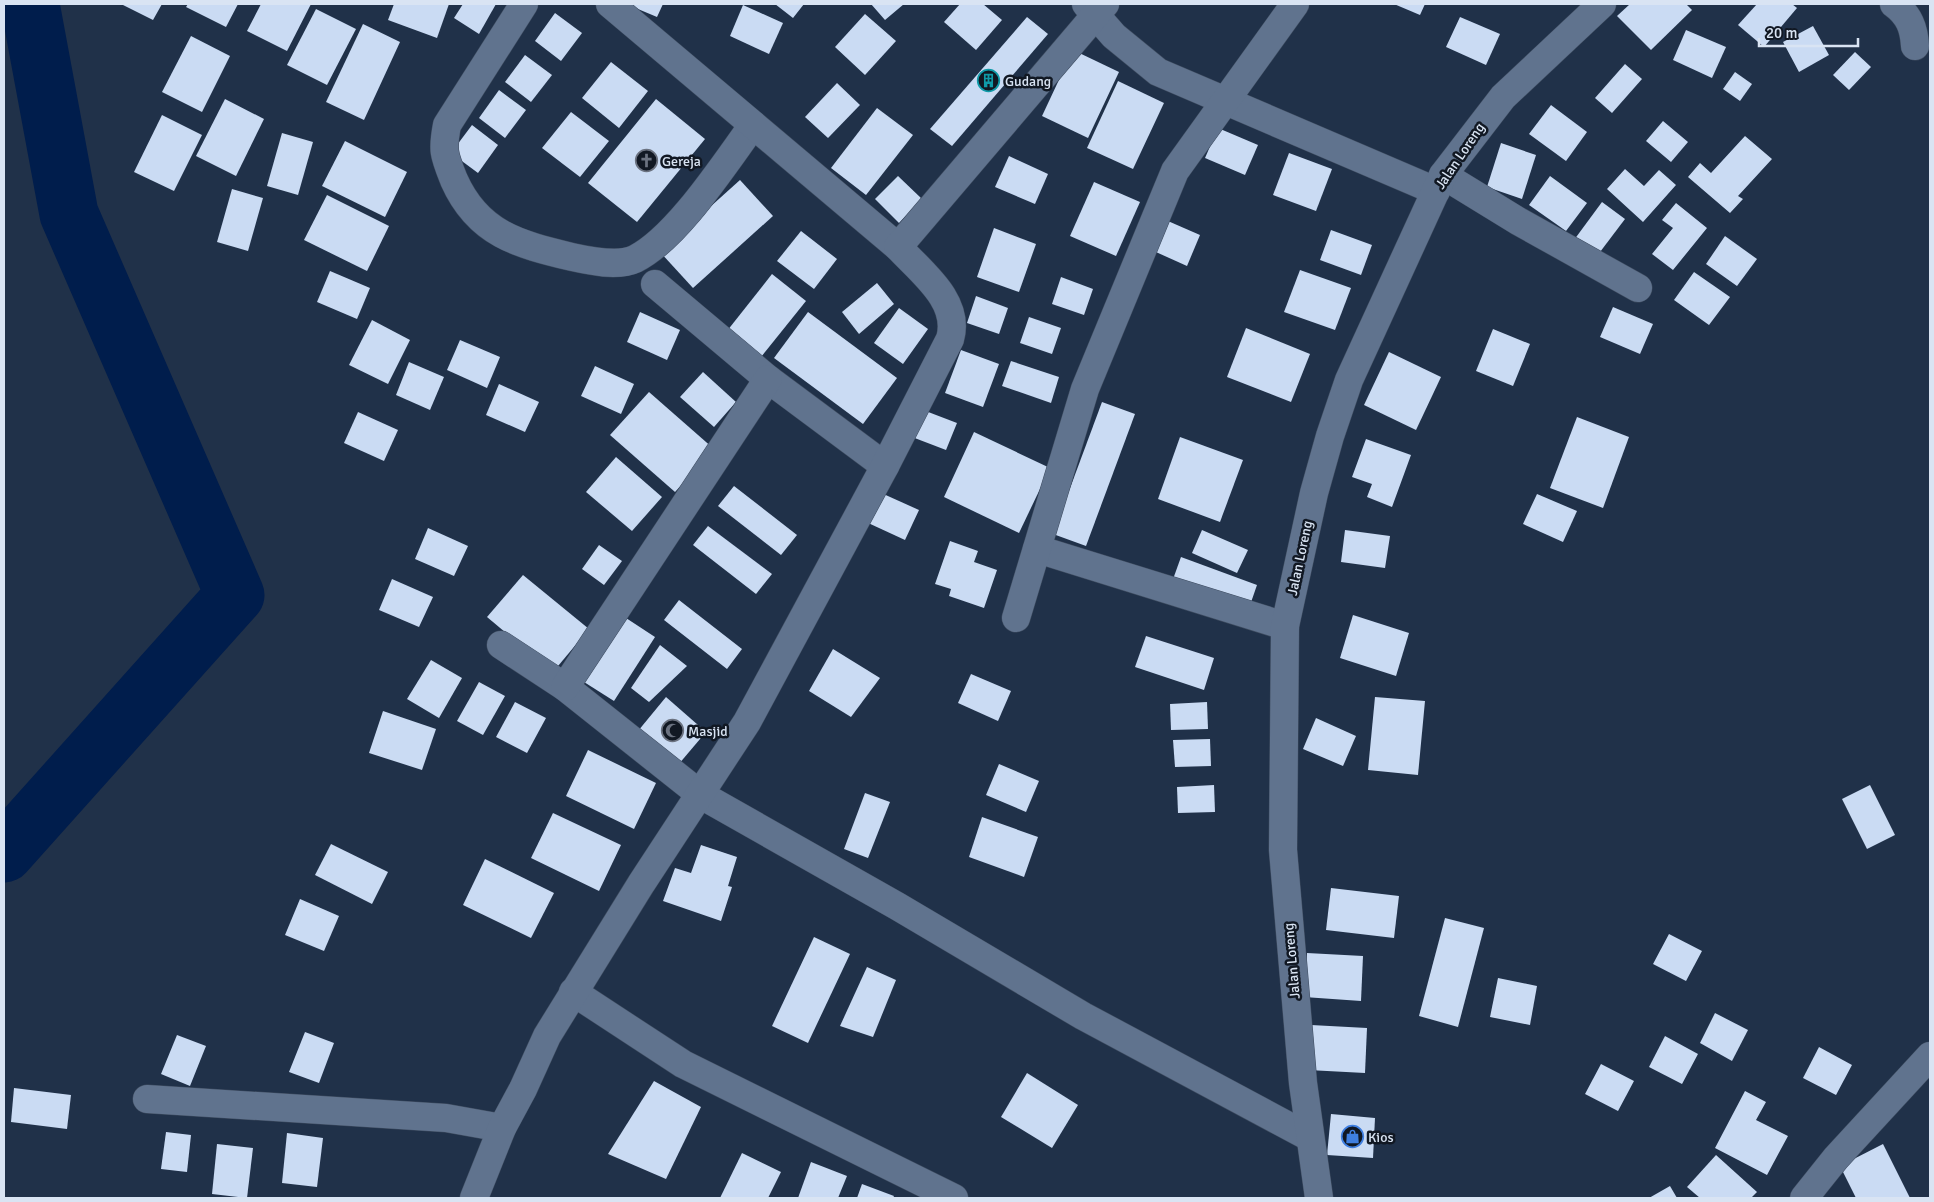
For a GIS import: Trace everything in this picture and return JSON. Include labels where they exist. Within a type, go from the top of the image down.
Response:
[{"type":"street","points":[[524,4],[447,125],[442,148],[463,199],[480,220],[509,238],[600,263],[634,260],[657,244],[697,201],[753,125]]},
{"type":"street","points":[[474,1198],[502,1128],[523,1089],[547,1036],[641,884],[748,722],[885,466],[934,371],[953,328],[952,318],[943,295],[898,247],[610,4]]},
{"type":"street","points":[[1016,618],[1085,389],[1175,171],[1295,4]]},
{"type":"street","name":"Jalan Loreng","points":[[1319,1198],[1309,1137],[1299,1044],[1283,850],[1285,626],[1314,493],[1346,389],[1440,183],[1503,97],[1602,4]]},
{"type":"street","points":[[1894,4],[1901,9],[1914,27],[1915,46]]},
{"type":"street","points":[[898,247],[1095,8],[1138,58],[1158,72],[1226,101],[1440,183],[1518,221],[1638,288]]},
{"type":"street","points":[[655,284],[768,379],[885,466]]},
{"type":"street","points":[[565,687],[768,379]]},
{"type":"street","points":[[1037,549],[1285,626]]},
{"type":"street","points":[[501,645],[565,687],[701,795],[897,906],[1083,1016],[1309,1137]]},
{"type":"street","points":[[573,992],[683,1064],[920,1191],[954,1198]]},
{"type":"street","points":[[1804,1198],[1836,1158],[1930,1057]]},
{"type":"street","points":[[147,1099],[446,1118],[502,1128]]},
{"type":"building","points":[[121,4],[162,4],[153,20]]},
{"type":"building","points":[[188,4],[238,4],[226,27],[186,7]]},
{"type":"building","points":[[261,4],[311,4],[287,51],[247,31]]},
{"type":"building","points":[[394,4],[449,4],[437,38],[388,20]]},
{"type":"building","points":[[463,4],[496,4],[479,34],[454,18]]},
{"type":"building","points":[[626,4],[663,4],[657,17]]},
{"type":"building","points":[[775,4],[804,4],[793,18]]},
{"type":"building","points":[[871,4],[904,4],[885,20]]},
{"type":"building","points":[[960,4],[983,4],[1002,20],[976,50],[944,22]]},
{"type":"building","points":[[1394,4],[1425,4],[1420,15]]},
{"type":"building","points":[[1630,4],[1686,4],[1692,10],[1651,50],[1617,16]]},
{"type":"building","points":[[1757,4],[1792,4],[1797,8],[1764,47],[1738,25]]},
{"type":"building","points":[[743,5],[783,23],[769,54],[730,36]]},
{"type":"building","points":[[316,9],[356,29],[327,85],[287,65]]},
{"type":"building","points":[[555,13],[582,33],[561,61],[535,41]]},
{"type":"building","points":[[865,14],[896,41],[865,75],[835,47]]},
{"type":"building","name":"Gudang","points":[[1027,17],[1048,34],[952,146],[930,129]]},
{"type":"building","points":[[1460,17],[1500,34],[1486,65],[1446,47]]},
{"type":"building","points":[[363,24],[400,42],[364,120],[326,102]]},
{"type":"building","points":[[1813,26],[1829,55],[1799,72],[1783,42]]},
{"type":"building","points":[[1686,30],[1726,47],[1712,78],[1673,60]]},
{"type":"building","points":[[191,36],[230,56],[202,112],[162,92]]},
{"type":"building","points":[[1073,50],[1119,72],[1088,138],[1042,116]]},
{"type":"building","points":[[1855,52],[1871,67],[1849,90],[1833,75]]},
{"type":"building","points":[[525,55],[552,75],[531,102],[505,82]]},
{"type":"building","points":[[611,62],[648,91],[619,128],[582,98]]},
{"type":"building","points":[[1625,64],[1642,79],[1612,113],[1595,98]]},
{"type":"building","points":[[1735,72],[1752,84],[1740,101],[1723,89]]},
{"type":"building","points":[[1118,81],[1164,103],[1133,169],[1087,148]]},
{"type":"building","points":[[837,83],[860,105],[828,138],[805,117]]},
{"type":"building","points":[[499,90],[526,110],[505,138],[479,118]]},
{"type":"building","points":[[225,99],[264,119],[236,176],[196,156]]},
{"type":"building","name":"Gereja","points":[[656,99],[705,139],[637,222],[588,183]]},
{"type":"building","points":[[1551,105],[1587,132],[1566,161],[1529,134]]},
{"type":"building","points":[[877,108],[913,135],[866,195],[831,168]]},
{"type":"building","points":[[571,112],[609,141],[580,177],[542,148]]},
{"type":"building","points":[[162,115],[202,135],[174,191],[134,172]]},
{"type":"building","points":[[1663,121],[1688,142],[1671,162],[1646,141]]},
{"type":"building","points":[[472,125],[498,145],[478,173],[451,153]]},
{"type":"building","points":[[1218,128],[1258,145],[1245,175],[1205,158]]},
{"type":"building","points":[[282,133],[313,142],[298,195],[267,186]]},
{"type":"building","points":[[1745,136],[1772,159],[1738,196],[1743,199],[1730,213],[1688,177],[1700,163],[1711,173]]},
{"type":"building","points":[[345,141],[407,172],[385,217],[322,186]]},
{"type":"building","points":[[1501,143],[1536,155],[1522,199],[1487,187]]},
{"type":"building","points":[[1289,153],[1332,169],[1316,211],[1273,195]]},
{"type":"building","points":[[1009,156],[1048,174],[1035,204],[995,187]]},
{"type":"building","points":[[1625,169],[1644,186],[1659,170],[1676,185],[1643,222],[1607,189]]},
{"type":"building","points":[[898,176],[922,199],[899,223],[875,199]]},
{"type":"building","points":[[1550,176],[1587,203],[1566,231],[1529,205]]},
{"type":"building","points":[[740,180],[773,216],[693,288],[660,252]]},
{"type":"building","points":[[1094,182],[1140,202],[1116,256],[1070,236]]},
{"type":"building","points":[[232,189],[263,198],[248,251],[217,242]]},
{"type":"building","points":[[327,195],[389,226],[367,271],[304,240]]},
{"type":"building","points":[[1602,202],[1625,219],[1597,256],[1574,240]]},
{"type":"building","points":[[1676,203],[1707,228],[1673,270],[1652,254],[1673,228],[1662,220]]},
{"type":"building","points":[[1161,218],[1200,235],[1187,266],[1147,248]]},
{"type":"building","points":[[994,228],[1036,244],[1019,292],[977,277]]},
{"type":"building","points":[[1331,230],[1372,245],[1361,275],[1320,260]]},
{"type":"building","points":[[801,231],[837,259],[814,289],[777,261]]},
{"type":"building","points":[[1725,236],[1757,259],[1737,286],[1706,264]]},
{"type":"building","points":[[1300,270],[1351,288],[1335,330],[1284,312]]},
{"type":"building","points":[[330,271],[370,288],[357,319],[317,302]]},
{"type":"building","points":[[1694,272],[1730,297],[1709,325],[1674,300]]},
{"type":"building","points":[[772,274],[806,301],[761,357],[727,331]]},
{"type":"building","points":[[1061,277],[1093,289],[1084,315],[1052,304]]},
{"type":"building","points":[[877,283],[894,304],[859,334],[842,312]]},
{"type":"building","points":[[976,296],[1008,308],[999,334],[967,323]]},
{"type":"building","points":[[1613,307],[1653,324],[1640,354],[1600,337]]},
{"type":"building","points":[[899,308],[928,329],[903,364],[874,343]]},
{"type":"building","points":[[640,312],[680,330],[667,360],[627,342]]},
{"type":"building","points":[[808,312],[897,378],[863,424],[774,358]]},
{"type":"building","points":[[1029,317],[1061,328],[1052,354],[1020,343]]},
{"type":"building","points":[[372,320],[410,340],[388,384],[349,365]]},
{"type":"building","points":[[1246,328],[1310,354],[1291,402],[1227,377]]},
{"type":"building","points":[[1493,329],[1530,344],[1513,386],[1476,371]]},
{"type":"building","points":[[460,340],[500,357],[487,388],[447,370]]},
{"type":"building","points":[[961,350],[999,364],[983,407],[945,393]]},
{"type":"building","points":[[1389,352],[1441,377],[1416,430],[1364,405]]},
{"type":"building","points":[[1011,361],[1059,377],[1051,403],[1002,386]]},
{"type":"building","points":[[409,362],[444,377],[430,410],[396,395]]},
{"type":"building","points":[[595,366],[634,384],[621,414],[581,396]]},
{"type":"building","points":[[703,372],[736,402],[714,427],[680,397]]},
{"type":"building","points":[[499,384],[539,402],[525,432],[486,415]]},
{"type":"building","points":[[649,392],[714,449],[675,492],[610,435]]},
{"type":"building","points":[[1102,402],[1135,414],[1086,546],[1053,534]]},
{"type":"building","points":[[923,410],[957,423],[946,450],[912,437]]},
{"type":"building","points":[[358,412],[398,430],[384,461],[344,443]]},
{"type":"building","points":[[1577,417],[1629,437],[1603,508],[1550,488]]},
{"type":"building","points":[[974,432],[1050,468],[1019,533],[944,497]]},
{"type":"building","points":[[1180,437],[1243,460],[1220,522],[1158,499]]},
{"type":"building","points":[[1366,439],[1411,455],[1392,507],[1367,497],[1372,484],[1352,477]]},
{"type":"building","points":[[616,457],[662,497],[632,531],[586,492]]},
{"type":"building","points":[[734,486],[797,535],[781,555],[718,506]]},
{"type":"building","points":[[879,492],[919,510],[905,540],[866,522]]},
{"type":"building","points":[[1537,494],[1577,511],[1563,542],[1523,524]]},
{"type":"building","points":[[708,526],[772,574],[756,594],[693,545]]},
{"type":"building","points":[[428,528],[468,546],[454,576],[415,559]]},
{"type":"building","points":[[1202,530],[1248,550],[1237,573],[1192,553]]},
{"type":"building","points":[[1345,530],[1390,536],[1385,568],[1341,562]]},
{"type":"building","points":[[950,541],[978,551],[974,562],[997,570],[984,608],[949,596],[951,589],[935,584]]},
{"type":"building","points":[[599,545],[622,561],[604,585],[582,569]]},
{"type":"building","points":[[1181,557],[1257,585],[1248,611],[1172,582]]},
{"type":"building","points":[[523,575],[589,629],[553,672],[487,617]]},
{"type":"building","points":[[392,579],[433,597],[419,627],[379,610]]},
{"type":"building","points":[[679,600],[742,649],[727,669],[664,620]]},
{"type":"building","points":[[1353,615],[1409,633],[1396,676],[1340,658]]},
{"type":"building","points":[[626,618],[655,637],[614,701],[584,682]]},
{"type":"building","points":[[1146,636],[1214,658],[1204,690],[1135,667]]},
{"type":"building","points":[[660,645],[687,666],[649,702],[631,688]]},
{"type":"building","points":[[833,649],[880,678],[851,717],[809,691]]},
{"type":"building","points":[[431,660],[462,678],[439,718],[407,699]]},
{"type":"building","points":[[971,674],[1011,691],[998,721],[958,703]]},
{"type":"building","points":[[479,682],[505,696],[483,735],[457,721]]},
{"type":"building","name":"Masjid","points":[[666,697],[706,732],[678,765],[638,731]]},
{"type":"building","points":[[1375,697],[1425,701],[1418,775],[1368,770]]},
{"type":"building","points":[[515,702],[546,718],[527,753],[496,737]]},
{"type":"building","points":[[1207,702],[1208,729],[1171,730],[1170,704]]},
{"type":"building","points":[[383,711],[436,729],[422,770],[369,753]]},
{"type":"building","points":[[1316,718],[1356,736],[1343,766],[1303,749]]},
{"type":"building","points":[[1210,739],[1211,766],[1175,767],[1173,740]]},
{"type":"building","points":[[588,750],[656,783],[634,829],[566,796]]},
{"type":"building","points":[[999,764],[1039,781],[1026,812],[986,795]]},
{"type":"building","points":[[1214,785],[1215,812],[1178,813],[1177,787]]},
{"type":"building","points":[[1870,785],[1895,835],[1867,849],[1842,799]]},
{"type":"building","points":[[865,793],[890,802],[868,858],[844,849]]},
{"type":"building","points":[[553,813],[621,845],[599,891],[531,858]]},
{"type":"building","points":[[982,817],[1038,837],[1024,877],[969,857]]},
{"type":"building","points":[[331,844],[388,872],[372,904],[315,875]]},
{"type":"building","points":[[701,845],[737,857],[728,886],[732,887],[721,921],[663,901],[675,868],[691,873]]},
{"type":"building","points":[[485,859],[554,893],[531,938],[463,905]]},
{"type":"building","points":[[1331,888],[1399,896],[1394,938],[1326,930]]},
{"type":"building","points":[[300,899],[339,916],[324,951],[285,935]]},
{"type":"building","points":[[1445,918],[1484,928],[1458,1027],[1419,1016]]},
{"type":"building","points":[[1669,934],[1702,951],[1686,981],[1653,964]]},
{"type":"building","points":[[814,937],[850,954],[808,1043],[772,1026]]},
{"type":"building","points":[[1307,953],[1363,956],[1361,1001],[1304,997]]},
{"type":"building","points":[[867,967],[896,980],[873,1037],[840,1026]]},
{"type":"building","points":[[1498,978],[1537,986],[1530,1025],[1490,1017]]},
{"type":"building","points":[[1715,1013],[1748,1030],[1732,1061],[1700,1043]]},
{"type":"building","points":[[1311,1025],[1367,1028],[1365,1073],[1308,1070]]},
{"type":"building","points":[[305,1032],[334,1043],[319,1083],[289,1072]]},
{"type":"building","points":[[177,1035],[206,1046],[190,1086],[161,1074]]},
{"type":"building","points":[[1665,1036],[1698,1054],[1682,1084],[1649,1067]]},
{"type":"building","points":[[1819,1047],[1852,1065],[1836,1095],[1803,1078]]},
{"type":"building","points":[[1601,1064],[1634,1081],[1618,1111],[1585,1094]]},
{"type":"building","points":[[1027,1073],[1078,1105],[1052,1148],[1001,1117]]},
{"type":"building","points":[[654,1081],[701,1107],[666,1179],[608,1154]]},
{"type":"building","points":[[14,1088],[71,1095],[67,1129],[11,1122]]},
{"type":"building","points":[[1745,1091],[1766,1102],[1756,1120],[1788,1136],[1767,1175],[1715,1148]]},
{"type":"building","name":"Kios","points":[[1331,1114],[1375,1118],[1373,1158],[1327,1155]]},
{"type":"building","points":[[166,1132],[191,1135],[187,1172],[161,1169]]},
{"type":"building","points":[[287,1133],[323,1138],[317,1187],[282,1183]]},
{"type":"building","points":[[217,1144],[253,1148],[247,1198],[212,1194]]},
{"type":"building","points":[[1883,1144],[1910,1198],[1856,1198],[1840,1166]]},
{"type":"building","points":[[742,1153],[781,1172],[768,1198],[720,1198]]},
{"type":"building","points":[[1716,1155],[1757,1192],[1751,1198],[1700,1198],[1687,1187]]},
{"type":"building","points":[[811,1162],[847,1176],[838,1198],[798,1198]]},
{"type":"building","points":[[862,1184],[894,1196],[893,1198],[857,1198]]},
{"type":"building","points":[[1670,1186],[1677,1198],[1649,1198]]},
{"type":"waterway","points":[[4,853],[235,595],[69,214],[30,4]]},
{"type":"place","name":"Gudang","points":[[989,81]]},
{"type":"place","name":"Gereja","points":[[646,161]]},
{"type":"place","name":"Masjid","points":[[672,731]]},
{"type":"place","name":"Kios","points":[[1352,1137]]}]
